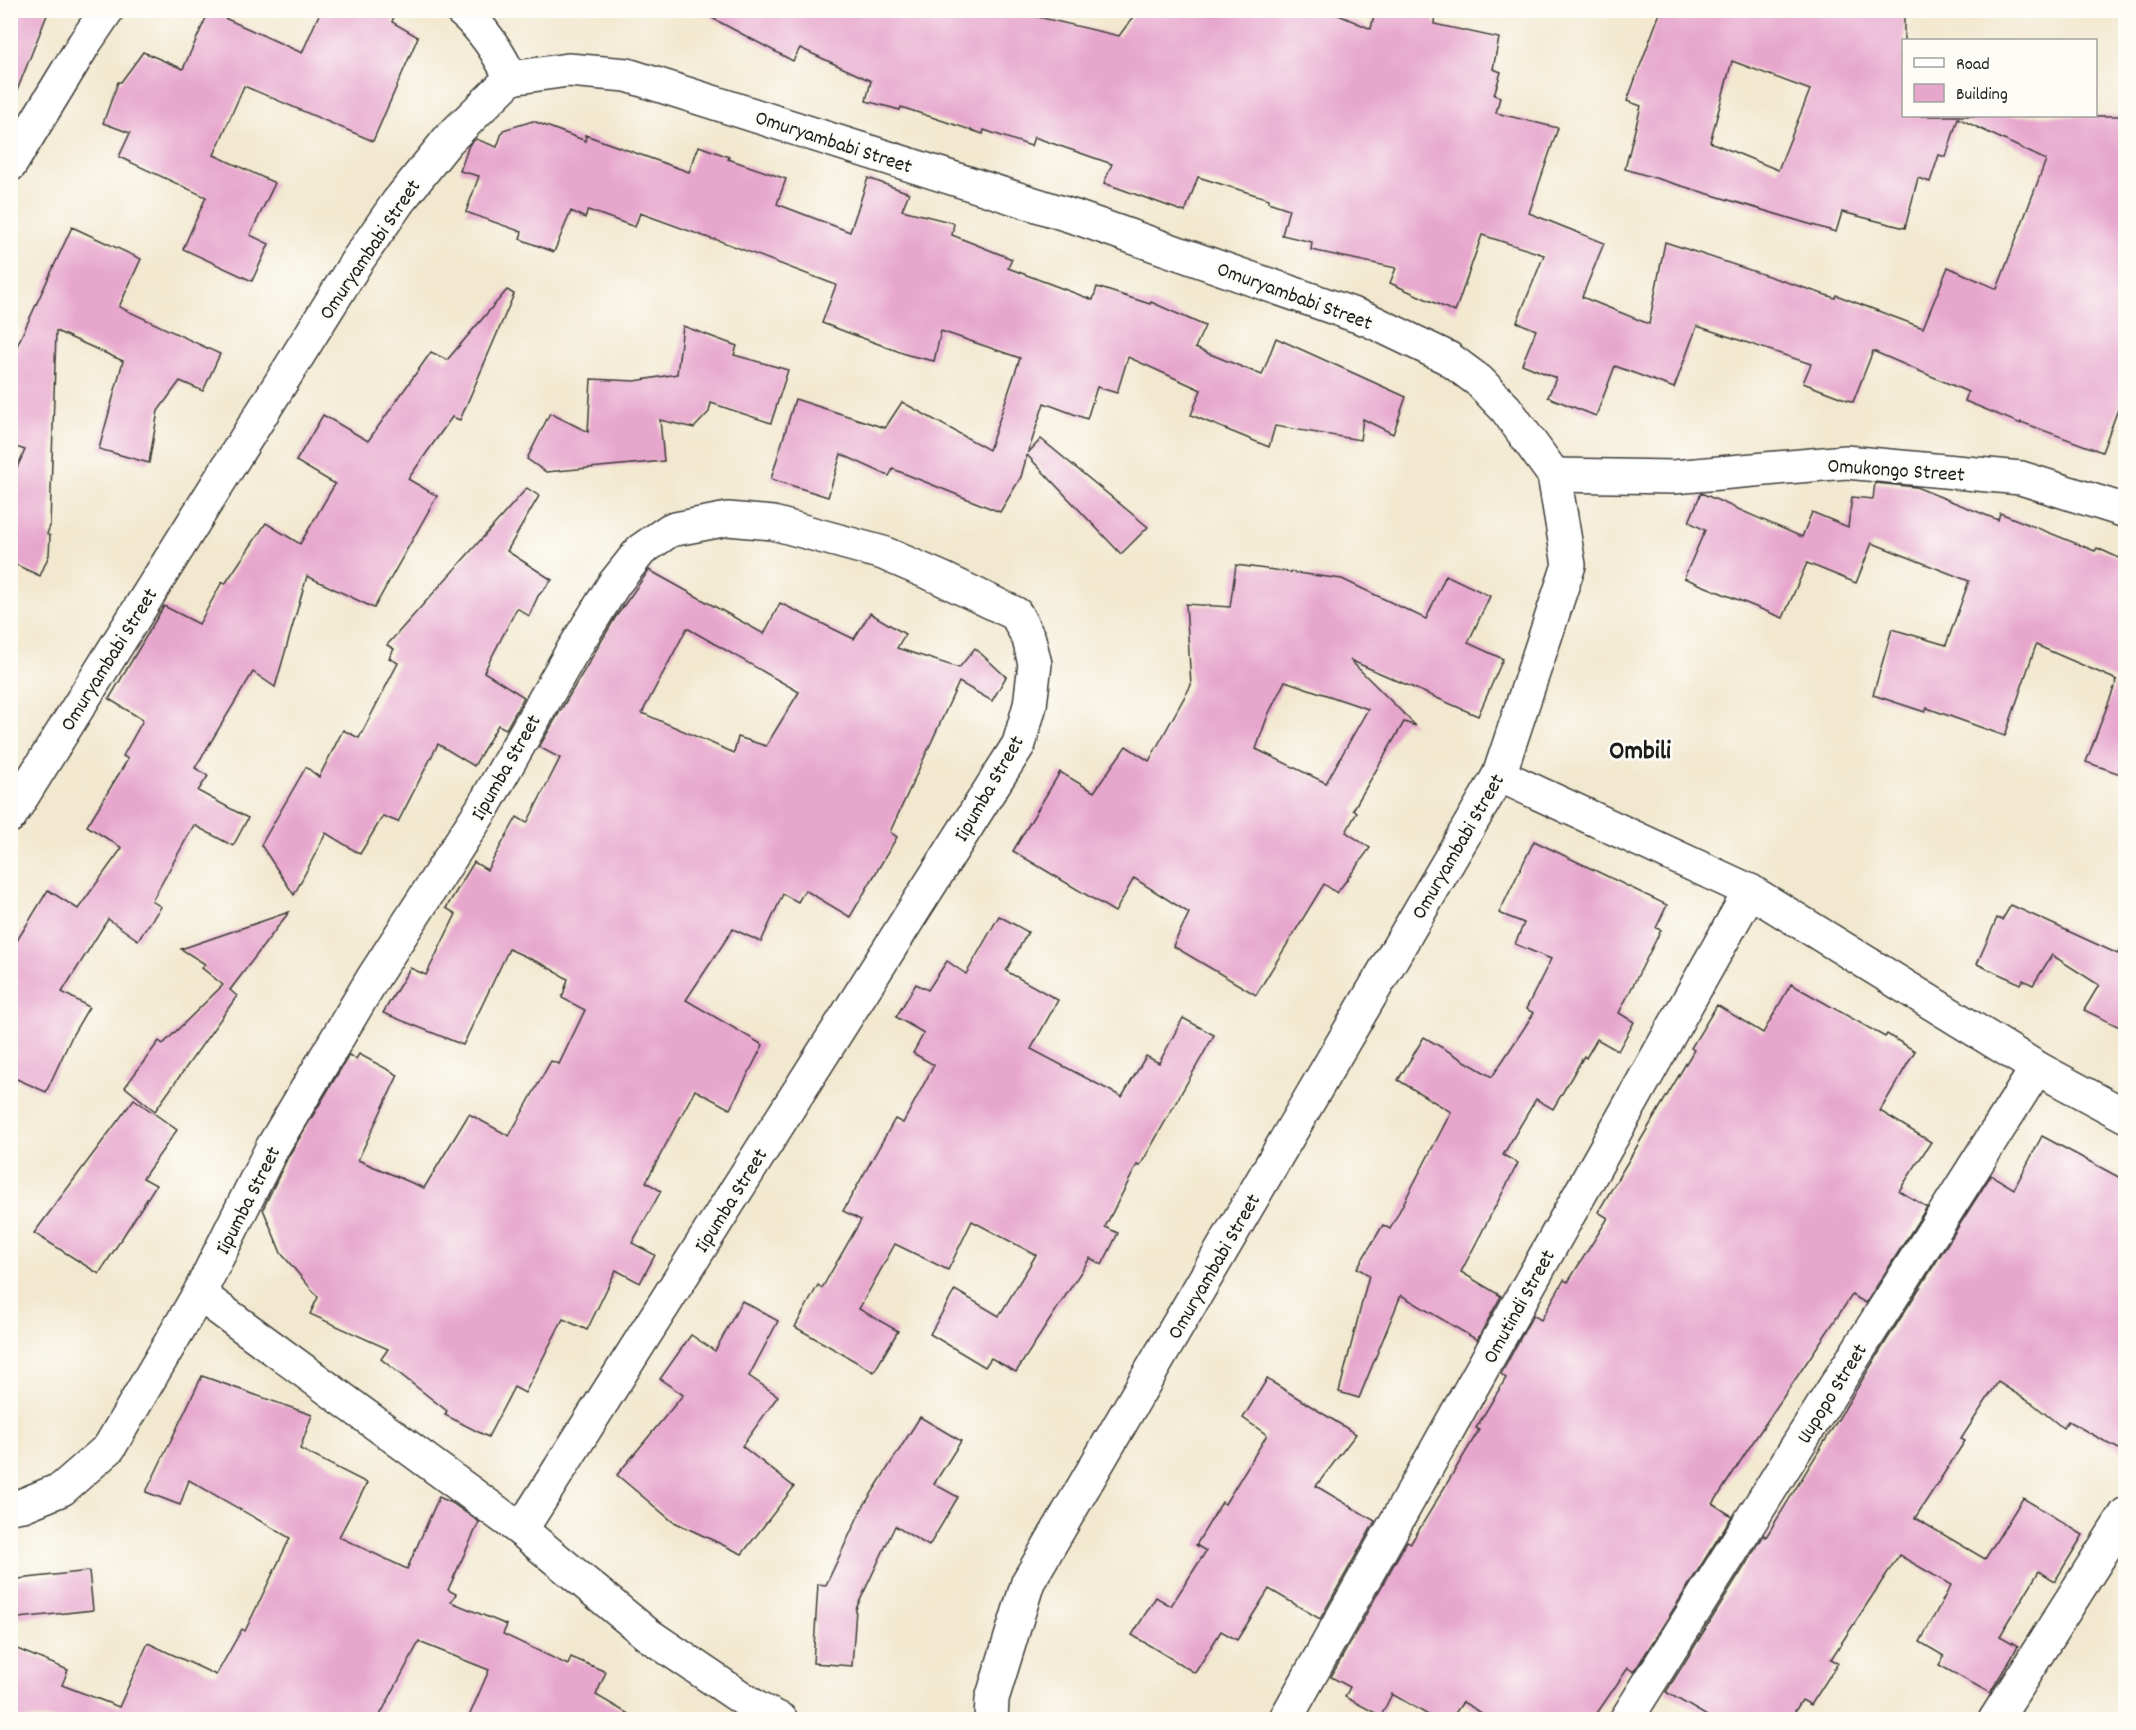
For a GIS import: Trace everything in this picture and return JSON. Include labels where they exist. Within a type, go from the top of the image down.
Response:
[{"type":"street","points":[[10,165],[107,10]]},
{"type":"street","points":[[461,10],[474,21],[496,49],[511,78]]},
{"type":"street","name":"Omuryambabi Street","points":[[10,816],[357,261],[398,202],[448,140],[511,78],[568,70],[627,75],[1078,218],[1370,320],[1448,358],[1479,381],[1506,410],[1554,475],[1569,565],[1500,775],[1028,1582],[992,1699],[991,1719]]},
{"type":"street","name":"Omukongo Street","points":[[1554,475],[1673,477],[1846,462],[2021,478],[2126,511]]},
{"type":"street","name":"Iipumba Street","points":[[10,1507],[23,1505],[63,1490],[110,1448],[199,1294],[272,1148],[337,1038],[379,968],[482,809],[576,644],[614,584],[641,550],[670,530],[728,519],[773,523],[883,553],[1016,614],[1029,639],[1035,664],[1030,705],[1019,744],[521,1530]]},
{"type":"street","points":[[1500,775],[1750,891],[2037,1068],[2126,1116]]},
{"type":"street","name":"Omutindi Street","points":[[1285,1719],[1750,891]]},
{"type":"street","name":"Uupopo Street","points":[[1626,1719],[2037,1068]]},
{"type":"street","points":[[199,1294],[521,1530],[646,1634],[758,1709],[781,1719]]},
{"type":"street","points":[[1995,1719],[2126,1514]]},
{"type":"building","points":[[10,10],[49,10],[12,103],[10,103]]},
{"type":"building","points":[[321,10],[396,10],[392,22],[418,37],[373,141],[244,86],[214,155],[275,183],[250,235],[269,244],[252,281],[183,249],[206,197],[119,157],[130,133],[103,123],[118,82],[121,82],[143,52],[183,69],[209,11],[302,53]]},
{"type":"building","points":[[697,10],[1035,10],[1034,16],[1119,36],[1138,10],[1327,10],[1371,29],[1375,10],[1435,10],[1434,24],[1499,38],[1493,69],[1501,72],[1494,95],[1500,97],[1496,113],[1558,128],[1529,213],[1604,243],[1582,297],[1649,324],[1665,242],[1835,298],[1836,295],[1923,328],[1948,267],[1997,289],[2046,160],[1958,118],[1946,157],[1939,155],[1930,182],[1918,178],[1905,228],[1842,212],[1836,232],[1625,169],[1641,106],[1627,101],[1661,10],[1904,10],[1902,117],[2126,116],[2126,388],[2102,452],[2021,422],[2021,424],[1965,401],[1968,392],[1873,351],[1853,402],[1803,383],[1811,364],[1697,326],[1674,388],[1615,366],[1596,416],[1548,397],[1556,378],[1522,364],[1536,330],[1517,322],[1544,255],[1482,235],[1455,312],[1390,283],[1396,268],[1311,250],[1312,242],[1282,235],[1289,209],[1268,202],[1269,199],[1198,177],[1185,212],[1104,183],[1112,164],[1034,137],[1031,146],[984,130],[983,134],[901,107],[900,110],[866,101],[871,81],[800,48],[793,61]],"holes":[[[1732,61],[1810,90],[1778,170],[1710,142]]]},
{"type":"building","points":[[533,121],[586,141],[585,135],[689,172],[699,146],[729,157],[728,159],[786,179],[777,204],[850,232],[868,178],[909,193],[902,210],[954,223],[952,235],[1012,259],[1008,268],[1093,300],[1097,287],[1150,304],[1151,302],[1205,326],[1195,348],[1262,375],[1276,338],[1406,397],[1393,434],[1363,419],[1360,440],[1275,426],[1269,447],[1191,415],[1201,390],[1128,357],[1117,393],[1097,387],[1087,419],[1044,403],[1028,453],[1041,439],[1148,527],[1121,554],[1027,455],[1021,477],[1000,512],[893,469],[889,476],[841,454],[828,497],[771,479],[795,399],[885,428],[902,402],[989,450],[1020,358],[941,331],[934,361],[908,355],[822,323],[836,285],[640,213],[635,227],[588,210],[585,218],[571,211],[554,252],[520,239],[522,232],[466,212],[479,176],[460,171],[469,145],[476,139],[497,147],[503,130]]},
{"type":"building","points":[[72,227],[141,259],[119,307],[220,354],[203,391],[180,381],[158,411],[149,463],[99,449],[123,361],[56,331],[50,526],[47,534],[50,536],[49,555],[40,576],[10,562],[10,483],[25,450],[10,445],[10,361]]},
{"type":"building","points":[[507,290],[514,294],[460,420],[452,417],[408,479],[437,496],[374,608],[307,576],[275,687],[253,672],[195,768],[208,776],[198,791],[248,818],[233,846],[194,825],[152,901],[161,907],[138,940],[108,919],[62,992],[89,1007],[73,1034],[46,1092],[10,1076],[10,952],[48,890],[78,909],[122,848],[87,826],[128,759],[123,756],[143,720],[109,699],[164,606],[199,624],[222,582],[225,584],[266,523],[300,544],[335,484],[296,461],[323,415],[368,441],[431,352],[447,360]]},
{"type":"building","points":[[683,326],[737,346],[734,355],[788,370],[771,423],[711,403],[709,412],[694,428],[660,420],[664,461],[546,472],[527,459],[550,413],[588,432],[591,379],[635,381],[677,374]]},
{"type":"building","points":[[1875,483],[1916,487],[1998,520],[2000,513],[2095,551],[2097,548],[2126,561],[2126,776],[2086,762],[2117,680],[2036,645],[2005,736],[1927,708],[1925,712],[1873,695],[1892,629],[1946,645],[1969,581],[1872,543],[1856,583],[1807,563],[1783,618],[1684,578],[1705,530],[1689,522],[1701,493],[1802,537],[1812,512],[1848,527],[1852,497],[1873,499]]},
{"type":"building","points":[[527,488],[539,496],[507,551],[552,580],[538,596],[529,616],[517,608],[484,672],[524,697],[506,729],[498,725],[474,766],[438,744],[398,822],[383,816],[360,854],[326,833],[294,895],[261,845],[306,767],[319,777],[343,730],[359,738],[398,663],[389,658],[394,649],[387,645]]},
{"type":"building","points":[[1236,565],[1342,579],[1426,619],[1446,575],[1490,596],[1468,643],[1503,659],[1478,716],[1350,660],[1416,726],[1404,722],[1353,810],[1357,812],[1346,832],[1370,848],[1337,893],[1324,884],[1256,995],[1173,946],[1189,913],[1134,878],[1115,912],[1013,851],[1060,772],[1094,792],[1126,746],[1149,761],[1191,685],[1186,604],[1230,607]],"holes":[[[1285,681],[1368,709],[1326,783],[1256,749],[1268,715]]]},
{"type":"building","points":[[649,570],[764,634],[780,603],[854,639],[870,613],[905,634],[897,648],[959,668],[975,648],[1006,677],[992,701],[959,682],[890,832],[897,837],[850,917],[805,890],[798,902],[783,894],[761,942],[733,929],[686,1000],[763,1045],[730,1109],[695,1090],[646,1182],[661,1191],[632,1243],[655,1255],[640,1283],[616,1270],[587,1330],[563,1319],[525,1393],[514,1387],[488,1437],[445,1415],[447,1411],[381,1359],[388,1349],[310,1314],[318,1297],[281,1253],[263,1209],[288,1157],[349,1055],[356,1059],[359,1054],[398,1075],[358,1160],[424,1188],[469,1114],[509,1136],[551,1061],[559,1064],[585,1010],[562,998],[568,979],[509,949],[463,1045],[383,1013],[410,968],[426,975],[456,914],[446,908],[474,862],[487,870],[517,817],[527,823],[560,758],[539,747],[615,618]],"holes":[[[687,628],[799,692],[766,746],[738,737],[734,753],[642,713]]]},
{"type":"building","points":[[1534,841],[1667,905],[1656,928],[1661,930],[1619,1013],[1634,1022],[1618,1051],[1597,1039],[1586,1058],[1584,1056],[1553,1109],[1536,1099],[1503,1155],[1518,1163],[1461,1272],[1501,1296],[1477,1340],[1401,1295],[1359,1398],[1339,1392],[1369,1275],[1357,1268],[1383,1225],[1390,1229],[1451,1112],[1398,1080],[1424,1037],[1492,1077],[1534,1013],[1526,1009],[1551,959],[1515,944],[1524,923],[1499,913]]},
{"type":"building","points":[[2011,905],[2118,954],[2126,942],[2126,1030],[2084,1010],[2099,985],[2052,955],[2033,985],[2023,980],[2021,984],[1977,964],[1997,918],[2002,920]]},
{"type":"building","points":[[289,912],[230,990],[237,996],[155,1111],[125,1087],[159,1041],[163,1044],[223,985],[202,968],[205,964],[181,949]]},
{"type":"building","points":[[999,916],[1028,932],[1006,971],[1058,1000],[1031,1049],[1122,1097],[1146,1056],[1159,1063],[1183,1018],[1214,1035],[1140,1166],[1137,1165],[1105,1227],[1118,1233],[1102,1265],[1090,1258],[1016,1372],[991,1358],[985,1367],[930,1334],[955,1290],[999,1316],[1036,1255],[972,1221],[948,1270],[895,1244],[859,1309],[898,1331],[874,1372],[795,1327],[818,1285],[822,1288],[861,1220],[843,1211],[895,1119],[903,1123],[934,1065],[913,1053],[924,1033],[896,1017],[916,984],[928,990],[947,961],[966,974]]},
{"type":"building","points":[[1791,984],[1885,1037],[1887,1034],[1915,1051],[1880,1111],[1931,1142],[1899,1191],[1927,1207],[1866,1303],[1852,1295],[1747,1451],[1713,1504],[1732,1516],[1634,1672],[1628,1668],[1593,1719],[1492,1719],[1463,1702],[1451,1719],[1435,1719],[1392,1694],[1381,1716],[1345,1697],[1350,1687],[1331,1677],[1407,1541],[1411,1543],[1479,1430],[1476,1428],[1506,1378],[1501,1374],[1533,1315],[1541,1320],[1564,1280],[1568,1282],[1608,1218],[1598,1212],[1694,1050],[1691,1048],[1717,1005],[1763,1033]]},
{"type":"building","points":[[134,1099],[177,1130],[143,1178],[156,1185],[99,1274],[34,1233]]},
{"type":"building","points":[[2042,1136],[2126,1181],[2126,1453],[2068,1421],[2063,1428],[2033,1404],[1998,1382],[1961,1439],[1965,1441],[1915,1518],[1985,1559],[2023,1498],[2083,1535],[2055,1581],[2039,1571],[2000,1636],[2018,1646],[1990,1693],[1939,1665],[1944,1656],[1920,1642],[1951,1585],[1899,1555],[1831,1659],[1838,1663],[1811,1705],[1802,1700],[1790,1719],[1712,1719],[1666,1692],[1764,1535],[1766,1537],[1991,1175],[2014,1189]]},
{"type":"building","points":[[742,1301],[778,1321],[749,1376],[778,1396],[742,1446],[794,1487],[742,1554],[672,1521],[617,1475],[683,1395],[660,1379],[691,1335],[715,1351]]},
{"type":"building","points":[[202,1376],[312,1415],[300,1449],[367,1483],[339,1537],[407,1569],[439,1497],[452,1503],[479,1522],[448,1590],[456,1594],[451,1602],[507,1625],[503,1634],[568,1665],[571,1657],[606,1672],[596,1695],[637,1719],[468,1719],[489,1670],[419,1642],[378,1719],[10,1719],[10,1646],[68,1670],[62,1685],[119,1707],[148,1643],[216,1675],[242,1629],[245,1631],[290,1538],[189,1480],[180,1505],[146,1492]]},
{"type":"building","points":[[1267,1379],[1356,1434],[1316,1486],[1375,1521],[1320,1619],[1269,1589],[1237,1640],[1221,1631],[1195,1673],[1132,1635],[1156,1597],[1171,1606],[1206,1551],[1196,1545],[1222,1502],[1225,1504],[1267,1435],[1243,1418]]},
{"type":"building","points":[[920,1417],[961,1441],[934,1484],[958,1497],[929,1546],[895,1526],[856,1609],[852,1666],[813,1663],[818,1584],[826,1585],[861,1510]]},
{"type":"building","points":[[89,1571],[93,1610],[10,1619],[10,1580]]},
{"type":"district","name":"Ombili","points":[[1640,749]]}]
